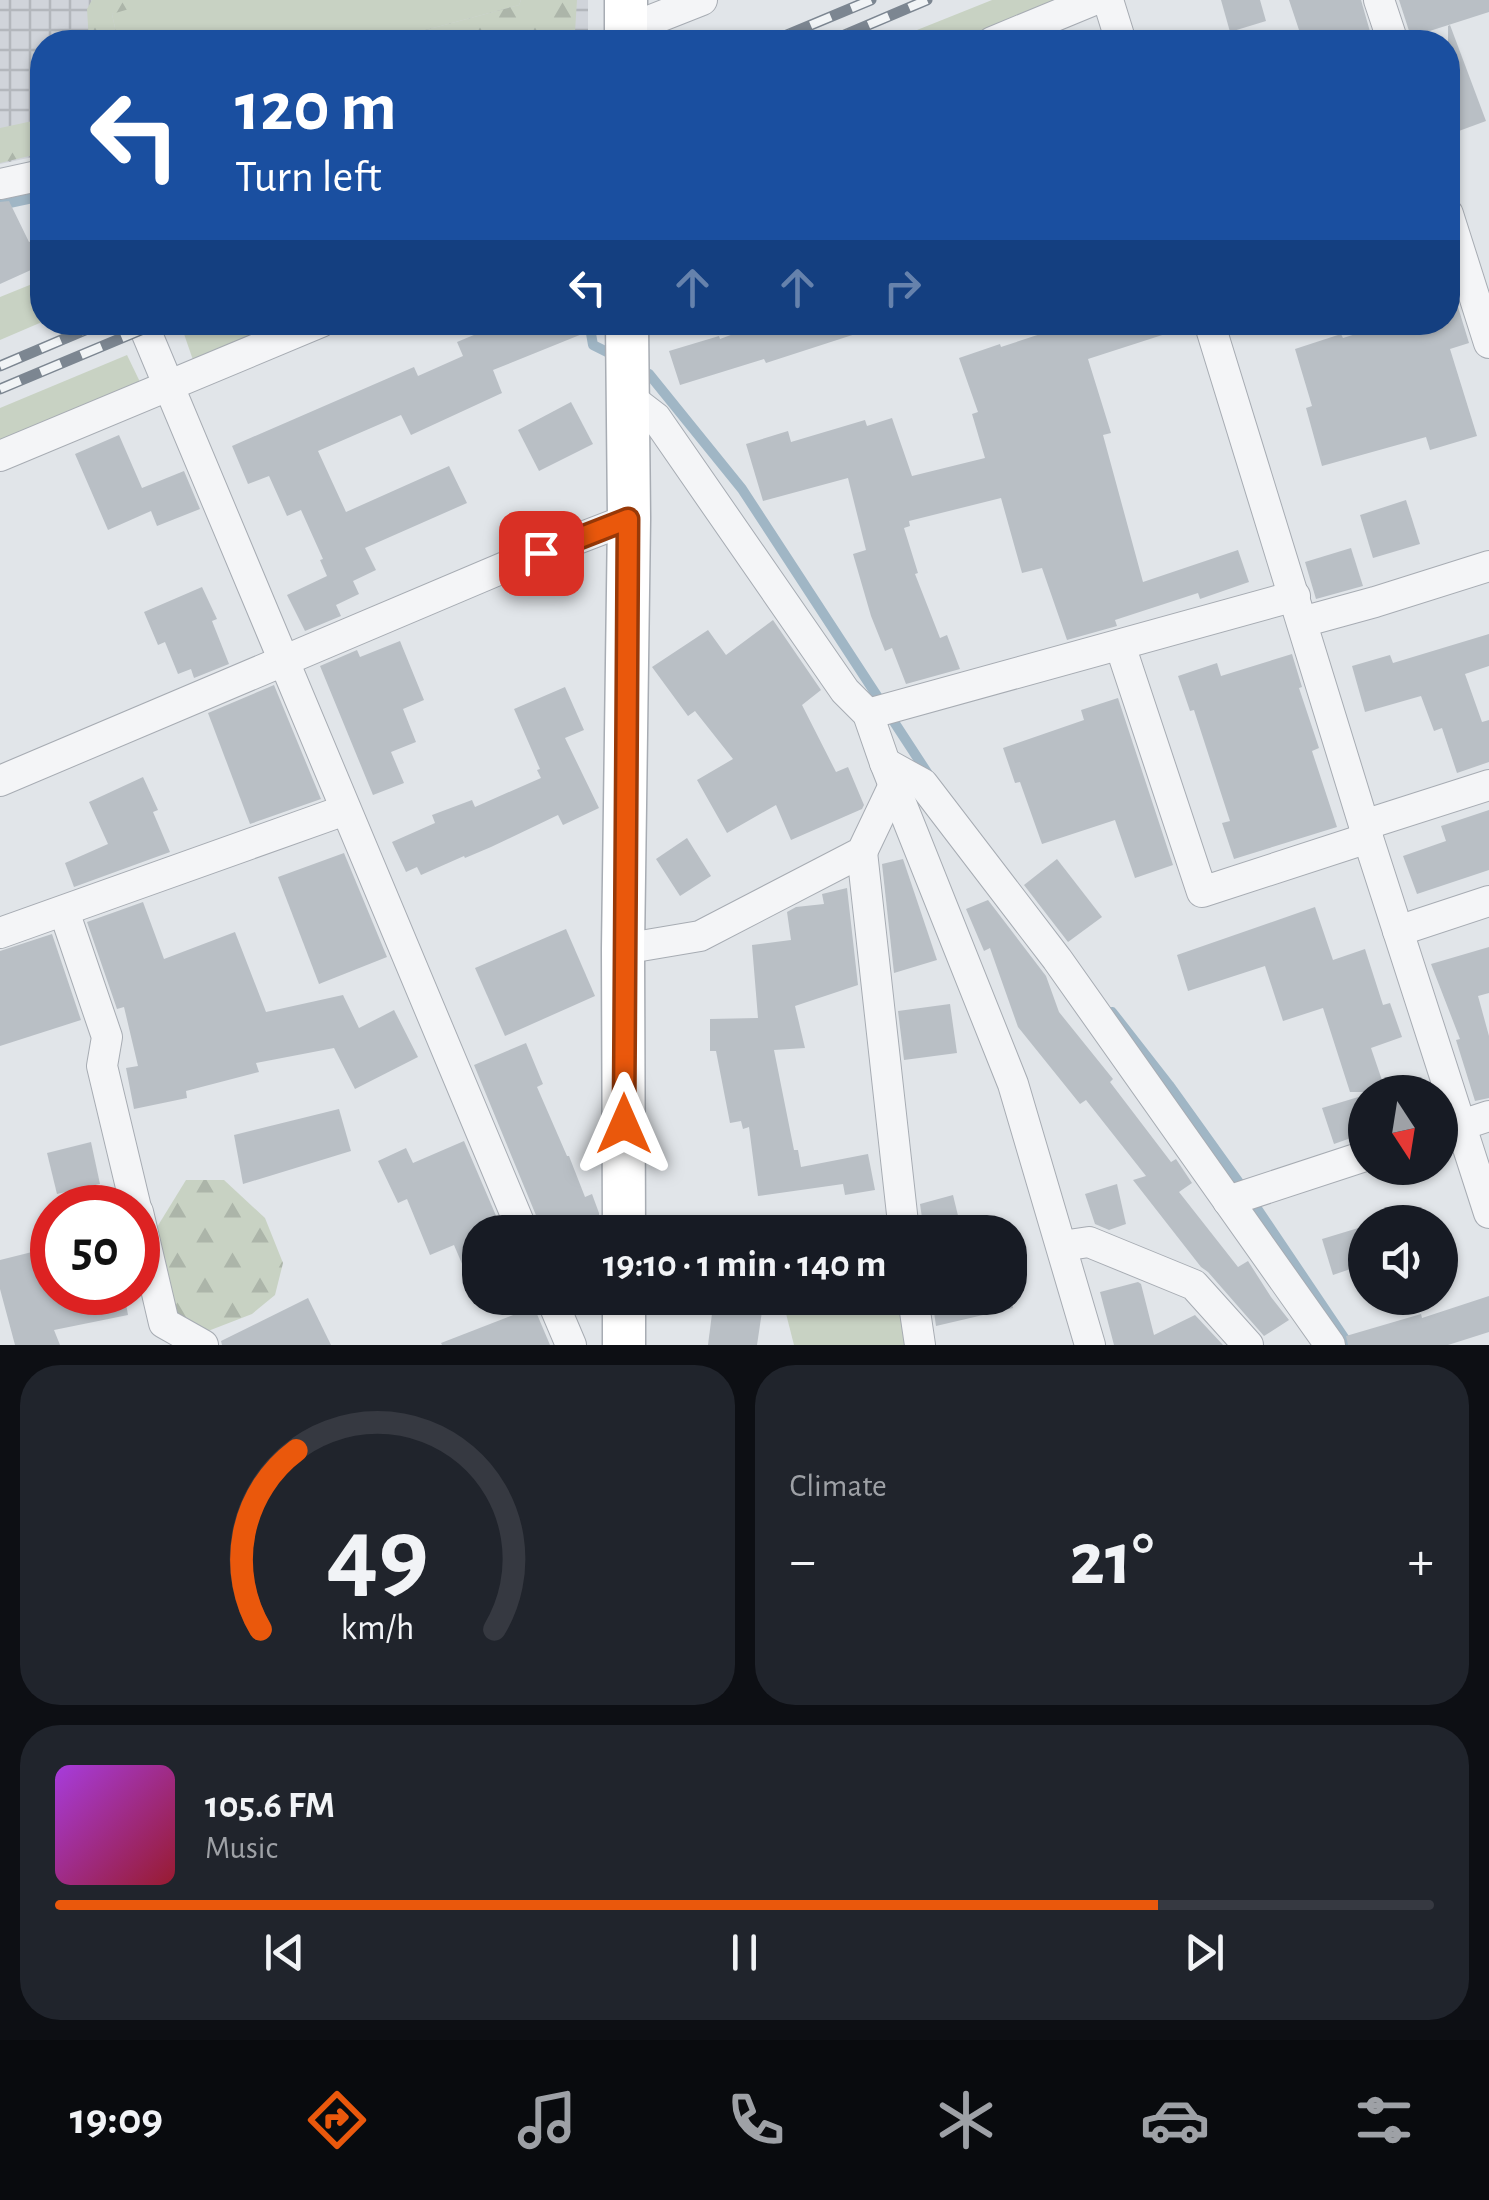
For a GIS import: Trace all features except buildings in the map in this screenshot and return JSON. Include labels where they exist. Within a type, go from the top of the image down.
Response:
[{"type":"main road","points":[[624,1215],[627,335]]},
{"type":"main road","points":[[624,1315],[624,1345]]},
{"type":"street","points":[[626,24],[702,0]]},
{"type":"street","points":[[1021,30],[1094,0]]},
{"type":"street","points":[[1108,0],[1118,30]]},
{"type":"street","points":[[1379,0],[1388,30]]},
{"type":"street","points":[[0,184],[30,178]]},
{"type":"street","points":[[1460,252],[1489,343]]},
{"type":"street","points":[[147,335],[516,1215]]},
{"type":"street","points":[[0,456],[290,335]]},
{"type":"street","points":[[1213,335],[1489,1213]]},
{"type":"street","points":[[626,395],[656,418],[845,690],[868,714],[1013,1084],[1090,1345]]},
{"type":"street","points":[[0,781],[512,564],[628,519]]},
{"type":"street","points":[[868,714],[1120,644],[1298,609],[1376,602],[1489,566]]},
{"type":"street","points":[[1120,644],[1202,892],[1489,785]]},
{"type":"street","points":[[890,774],[862,852],[902,1215]]},
{"type":"street","points":[[890,774],[923,784],[1057,960],[1330,1345]]},
{"type":"street","points":[[0,933],[345,810]]},
{"type":"street","points":[[623,949],[700,936],[862,852]]},
{"type":"street","points":[[1398,931],[1489,901]]},
{"type":"street","points":[[64,910],[107,1037],[102,1066],[131,1185]]},
{"type":"street","points":[[1228,1201],[1348,1162]]},
{"type":"street","points":[[1062,1246],[1089,1242],[1194,1285],[1248,1345]]},
{"type":"street","points":[[160,1306],[164,1323],[203,1345]]},
{"type":"street","points":[[558,1315],[571,1345]]},
{"type":"street","points":[[916,1315],[920,1345]]},
{"type":"shaded area","points":[[0,0],[588,0],[588,30],[30,30],[30,158],[0,164]]},
{"type":"green space","points":[[92,0],[160,0],[112,14],[115,30],[88,30],[87,9]]},
{"type":"green space","points":[[141,0],[521,0],[519,5],[425,30],[115,30],[112,14]]},
{"type":"green space","points":[[521,0],[577,0],[575,30],[425,30],[519,5]]},
{"type":"green space","points":[[992,0],[1069,0],[995,30],[917,30]]},
{"type":"green space","points":[[30,122],[30,156],[0,163],[0,128]]},
{"type":"green space","points":[[30,285],[30,327],[0,340],[0,297]]},
{"type":"green space","points":[[184,335],[252,335],[193,360]]},
{"type":"green space","points":[[127,355],[140,382],[0,440],[0,408]]},
{"type":"green space","points":[[186,1180],[224,1180],[265,1218],[283,1263],[275,1295],[252,1314],[190,1338],[162,1313],[160,1222]]},
{"type":"green space","points":[[786,1315],[916,1315],[920,1345],[794,1345]]},
{"type":"waterway","points":[[0,205],[30,199]]},
{"type":"waterway","points":[[591,335],[593,345],[615,356]]},
{"type":"waterway","points":[[639,369],[649,374],[742,489],[930,777]]},
{"type":"waterway","points":[[1112,1012],[1250,1198],[1349,1345]]},
{"type":"railway","points":[[799,30],[871,0]]},
{"type":"railway","points":[[856,30],[927,0]]},
{"type":"railway","points":[[0,366],[73,335]]},
{"type":"railway","points":[[0,389],[129,335]]},
{"type":"route","points":[[541,553],[628,519],[624,1124]]}]
